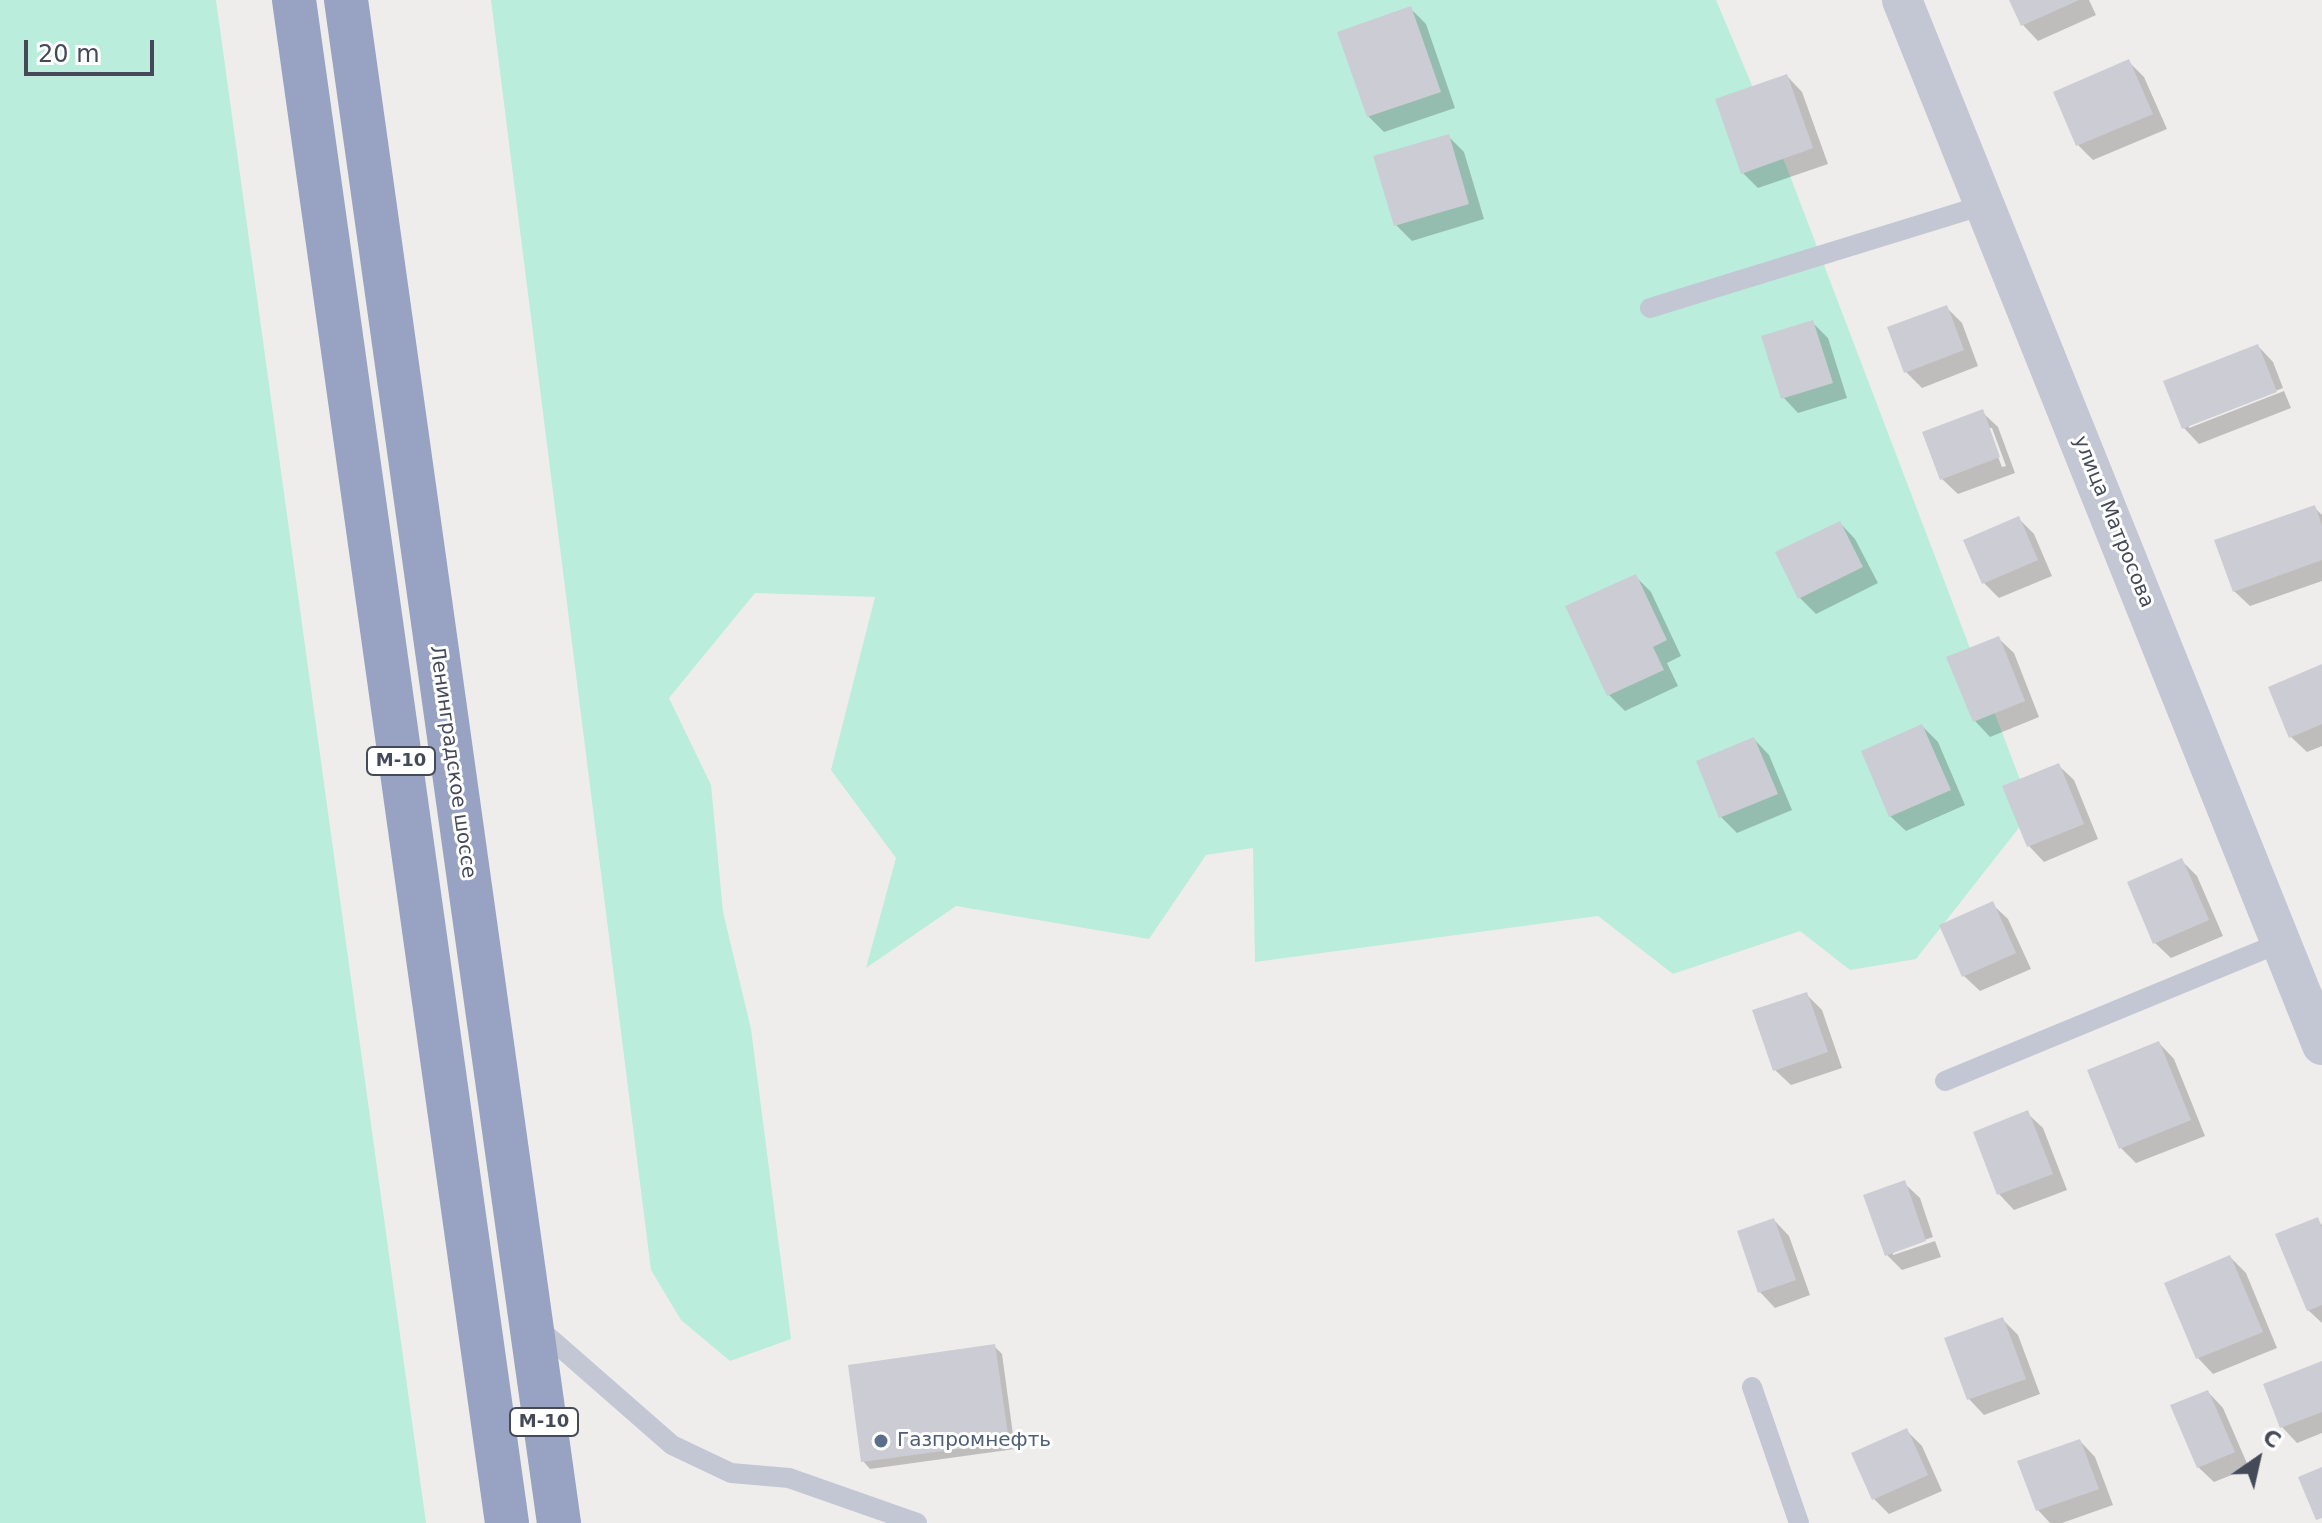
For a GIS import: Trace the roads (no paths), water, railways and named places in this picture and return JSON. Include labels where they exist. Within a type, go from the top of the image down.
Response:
[{"type":"highway","name":"М-10","points":[[294,0],[507,1523]]},
{"type":"highway","name":"Ленинградское шоссе","points":[[346,0],[559,1523]]},
{"type":"street","name":"улица Матросова","points":[[1902,0],[2322,1045]]},
{"type":"lane","points":[[1650,308],[1984,205]]},
{"type":"lane","points":[[1945,1081],[2282,942]]},
{"type":"lane","points":[[530,1321],[672,1445],[731,1473],[789,1478],[917,1523]]},
{"type":"lane","points":[[1752,1387],[1799,1523]]},
{"type":"place","name":"Газпромнефть","points":[[881,1441]]}]
